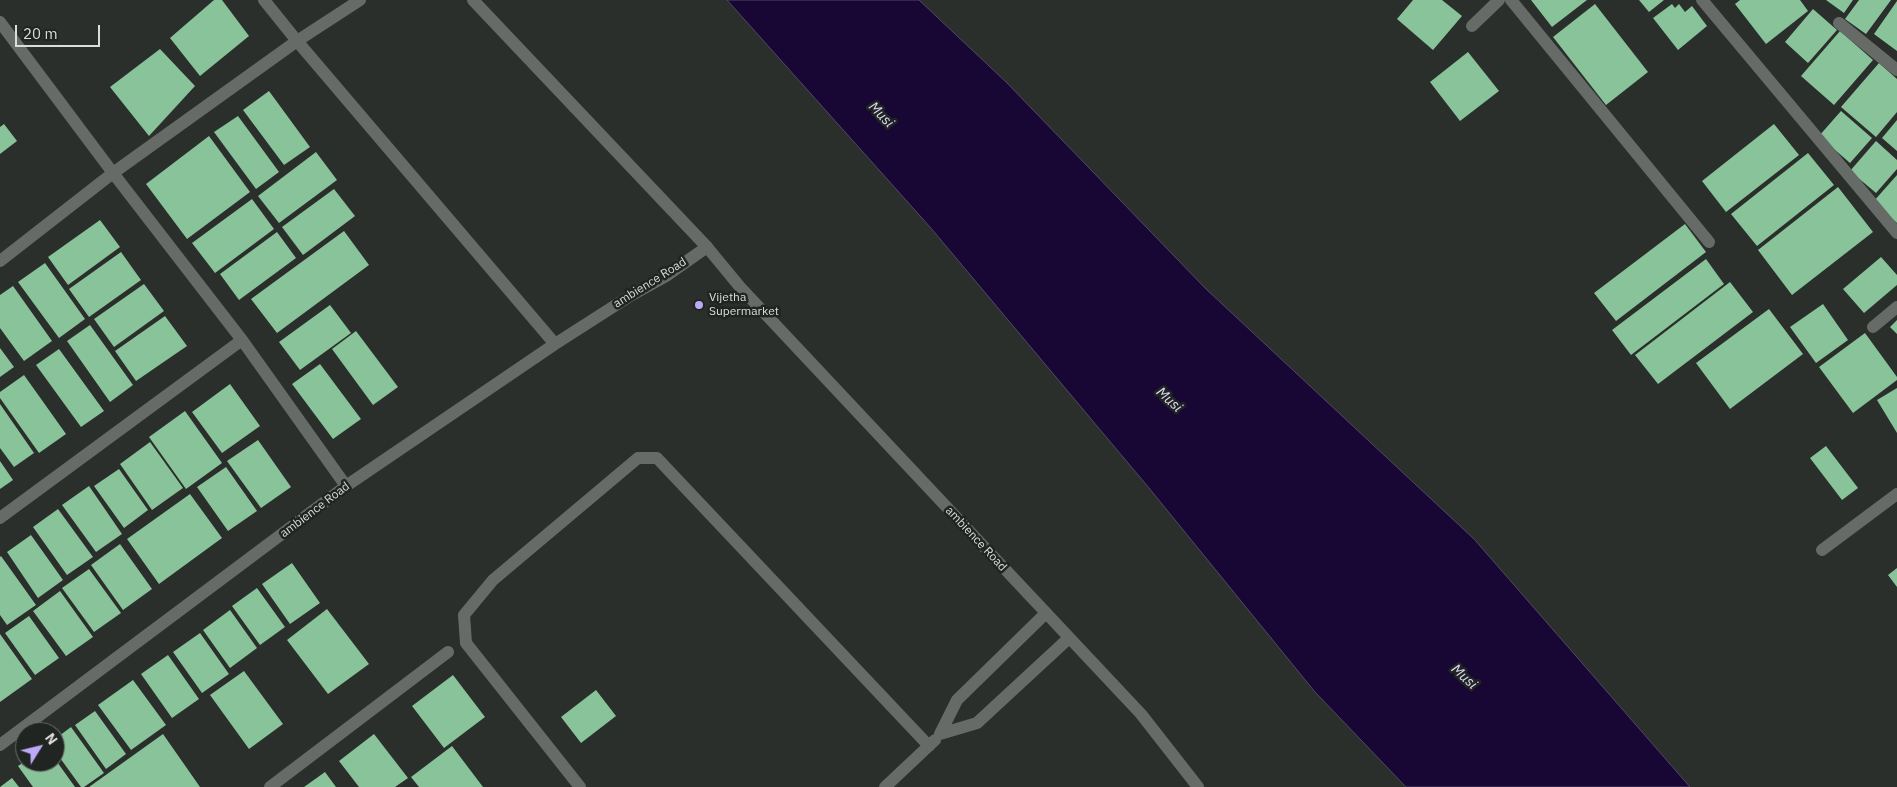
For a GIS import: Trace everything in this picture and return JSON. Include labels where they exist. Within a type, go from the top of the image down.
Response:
[{"type":"street","points":[[264,0],[555,344]]},
{"type":"street","points":[[0,261],[113,173],[297,41],[360,0]]},
{"type":"street","points":[[473,0],[706,247]]},
{"type":"street","points":[[1472,26],[1499,0]]},
{"type":"street","points":[[1511,0],[1708,242]]},
{"type":"street","points":[[1702,0],[1897,233]]},
{"type":"street","points":[[0,22],[113,173],[242,340],[346,486]]},
{"type":"street","points":[[1839,23],[1897,70]]},
{"type":"street","name":"ambience Road","points":[[0,745],[346,486],[555,344],[630,296],[666,276],[706,247],[740,287],[1141,714],[1198,787]]},
{"type":"street","points":[[1873,327],[1897,307]]},
{"type":"street","points":[[0,518],[242,340]]},
{"type":"street","points":[[580,787],[466,643],[464,615],[493,580],[638,458],[656,458],[929,746]]},
{"type":"street","points":[[1822,550],[1897,494]]},
{"type":"street","points":[[885,787],[940,734],[956,700],[1046,613]]},
{"type":"street","points":[[940,734],[977,723],[1069,638]]},
{"type":"street","points":[[270,787],[448,652]]},
{"type":"water","name":"Musi","points":[[727,0],[919,0],[1006,82],[1206,289],[1474,539],[1690,787],[1406,787],[1315,692],[1149,488],[930,227]]},
{"type":"building","points":[[214,0],[222,0],[249,36],[200,76],[170,38]]},
{"type":"building","points":[[1413,0],[1442,0],[1462,16],[1433,50],[1397,19]]},
{"type":"building","points":[[1531,0],[1587,0],[1552,27]]},
{"type":"building","points":[[1639,0],[1664,0],[1649,12]]},
{"type":"building","points":[[1740,0],[1800,0],[1808,11],[1766,44],[1735,4]]},
{"type":"building","points":[[1826,0],[1853,0],[1844,13]]},
{"type":"building","points":[[1859,0],[1891,0],[1866,34],[1845,19]]},
{"type":"building","points":[[1897,1],[1897,51],[1874,34]]},
{"type":"building","points":[[1595,4],[1648,72],[1606,105],[1553,37]]},
{"type":"building","points":[[1672,4],[1675,8],[1679,4],[1685,12],[1692,6],[1707,26],[1678,50],[1653,18]]},
{"type":"building","points":[[1813,9],[1837,30],[1808,63],[1785,42]]},
{"type":"building","points":[[1840,31],[1873,60],[1834,105],[1801,76]]},
{"type":"building","points":[[160,49],[195,86],[149,136],[110,87]]},
{"type":"building","points":[[1468,52],[1499,91],[1460,121],[1430,82]]},
{"type":"building","points":[[1879,63],[1897,79],[1897,112],[1876,137],[1841,107]]},
{"type":"building","points":[[269,91],[310,147],[284,165],[243,110]]},
{"type":"building","points":[[1841,111],[1872,138],[1850,163],[1819,136]]},
{"type":"building","points":[[238,116],[279,172],[256,189],[214,132]]},
{"type":"building","points":[[1897,120],[1897,151],[1882,138]]},
{"type":"building","points":[[4,124],[17,141],[0,154],[0,127]]},
{"type":"building","points":[[1774,124],[1799,155],[1726,212],[1702,181]]},
{"type":"building","points":[[209,136],[250,192],[187,239],[146,184]]},
{"type":"building","points":[[1876,141],[1897,160],[1897,169],[1876,193],[1850,171]]},
{"type":"building","points":[[316,152],[337,180],[279,223],[258,196]]},
{"type":"building","points":[[1808,153],[1834,185],[1757,246],[1731,214]]},
{"type":"building","points":[[1897,175],[1897,223],[1873,202]]},
{"type":"building","points":[[1838,187],[1873,232],[1792,295],[1758,250]]},
{"type":"building","points":[[334,189],[355,216],[303,255],[282,227]]},
{"type":"building","points":[[252,199],[274,229],[215,273],[192,243]]},
{"type":"building","points":[[100,220],[120,247],[68,285],[48,257]]},
{"type":"building","points":[[1685,224],[1706,252],[1616,321],[1594,293]]},
{"type":"building","points":[[344,231],[369,265],[277,333],[251,299]]},
{"type":"building","points":[[277,232],[296,258],[239,300],[220,274]]},
{"type":"building","points":[[121,252],[141,280],[89,317],[69,289]]},
{"type":"building","points":[[1881,257],[1897,275],[1897,285],[1864,313],[1843,289]]},
{"type":"building","points":[[1706,259],[1724,284],[1631,355],[1612,330]]},
{"type":"building","points":[[45,263],[85,319],[59,338],[18,282]]},
{"type":"building","points":[[1730,282],[1753,312],[1658,384],[1635,355]]},
{"type":"building","points":[[144,284],[164,311],[114,347],[94,319]]},
{"type":"building","points":[[13,286],[52,341],[24,361],[0,328],[0,295]]},
{"type":"building","points":[[1823,304],[1848,340],[1816,363],[1790,327]]},
{"type":"building","points":[[330,305],[351,333],[300,370],[279,342]]},
{"type":"building","points":[[1769,309],[1803,354],[1730,409],[1696,363]]},
{"type":"building","points":[[165,316],[187,346],[136,381],[115,351]]},
{"type":"building","points":[[1897,320],[1897,334],[1890,327]]},
{"type":"building","points":[[90,325],[133,385],[110,402],[67,341]]},
{"type":"building","points":[[356,331],[398,387],[373,405],[332,349]]},
{"type":"building","points":[[1865,333],[1897,377],[1897,380],[1853,413],[1819,367]]},
{"type":"building","points":[[0,348],[14,367],[0,377]]},
{"type":"building","points":[[59,349],[104,411],[81,427],[36,365]]},
{"type":"building","points":[[320,364],[361,419],[333,439],[292,384]]},
{"type":"building","points":[[24,375],[66,434],[39,453],[0,398],[0,392]]},
{"type":"building","points":[[230,384],[260,426],[222,453],[192,412]]},
{"type":"building","points":[[1897,388],[1897,433],[1877,400]]},
{"type":"building","points":[[0,404],[34,453],[14,467],[0,448]]},
{"type":"building","points":[[185,411],[222,463],[186,489],[149,437]]},
{"type":"building","points":[[258,440],[291,487],[261,508],[227,461]]},
{"type":"building","points":[[150,442],[183,488],[152,510],[120,464]]},
{"type":"building","points":[[1826,446],[1858,488],[1842,500],[1810,458]]},
{"type":"building","points":[[0,461],[13,480],[0,489]]},
{"type":"building","points":[[226,467],[257,511],[228,531],[197,487]]},
{"type":"building","points":[[119,469],[148,510],[124,528],[94,486]]},
{"type":"building","points":[[89,486],[122,534],[96,552],[62,505]]},
{"type":"building","points":[[190,494],[222,538],[159,584],[127,539]]},
{"type":"building","points":[[58,509],[93,557],[67,575],[33,527]]},
{"type":"building","points":[[31,535],[63,580],[38,598],[7,552]]},
{"type":"building","points":[[120,544],[152,589],[123,610],[91,565]]},
{"type":"building","points":[[1,556],[36,605],[7,625],[0,615]]},
{"type":"building","points":[[292,563],[320,603],[290,624],[262,584]]},
{"type":"building","points":[[1897,568],[1897,587],[1888,575]]},
{"type":"building","points":[[89,569],[121,613],[94,632],[62,588]]},
{"type":"building","points":[[257,588],[285,627],[260,645],[232,606]]},
{"type":"building","points":[[60,591],[93,637],[66,656],[33,611]]},
{"type":"building","points":[[327,609],[369,664],[328,694],[287,640]]},
{"type":"building","points":[[230,610],[257,648],[230,668],[203,630]]},
{"type":"building","points":[[29,616],[59,658],[35,675],[5,633]]},
{"type":"building","points":[[200,633],[229,674],[202,693],[173,652]]},
{"type":"building","points":[[0,634],[32,679],[0,702]]},
{"type":"building","points":[[168,655],[199,699],[172,718],[141,674]]},
{"type":"building","points":[[244,671],[283,724],[249,749],[210,695]]},
{"type":"building","points":[[453,675],[485,717],[444,748],[412,706]]},
{"type":"building","points":[[133,680],[166,725],[131,750],[98,705]]},
{"type":"building","points":[[596,690],[616,716],[581,743],[561,717]]},
{"type":"building","points":[[95,711],[126,754],[106,769],[75,725]]},
{"type":"building","points":[[71,727],[104,773],[84,787],[81,787],[65,765],[65,732]]},
{"type":"building","points":[[163,734],[200,787],[89,787]]},
{"type":"building","points":[[374,734],[408,778],[395,787],[359,787],[339,761]]},
{"type":"building","points":[[452,746],[483,787],[419,787],[411,777]]},
{"type":"building","points":[[22,772],[64,772],[75,787],[33,787]]},
{"type":"building","points":[[325,772],[336,787],[304,787]]},
{"type":"building","points":[[12,778],[19,787],[0,787]]},
{"type":"place","name":"Vijetha Supermarket","points":[[699,305]]}]
